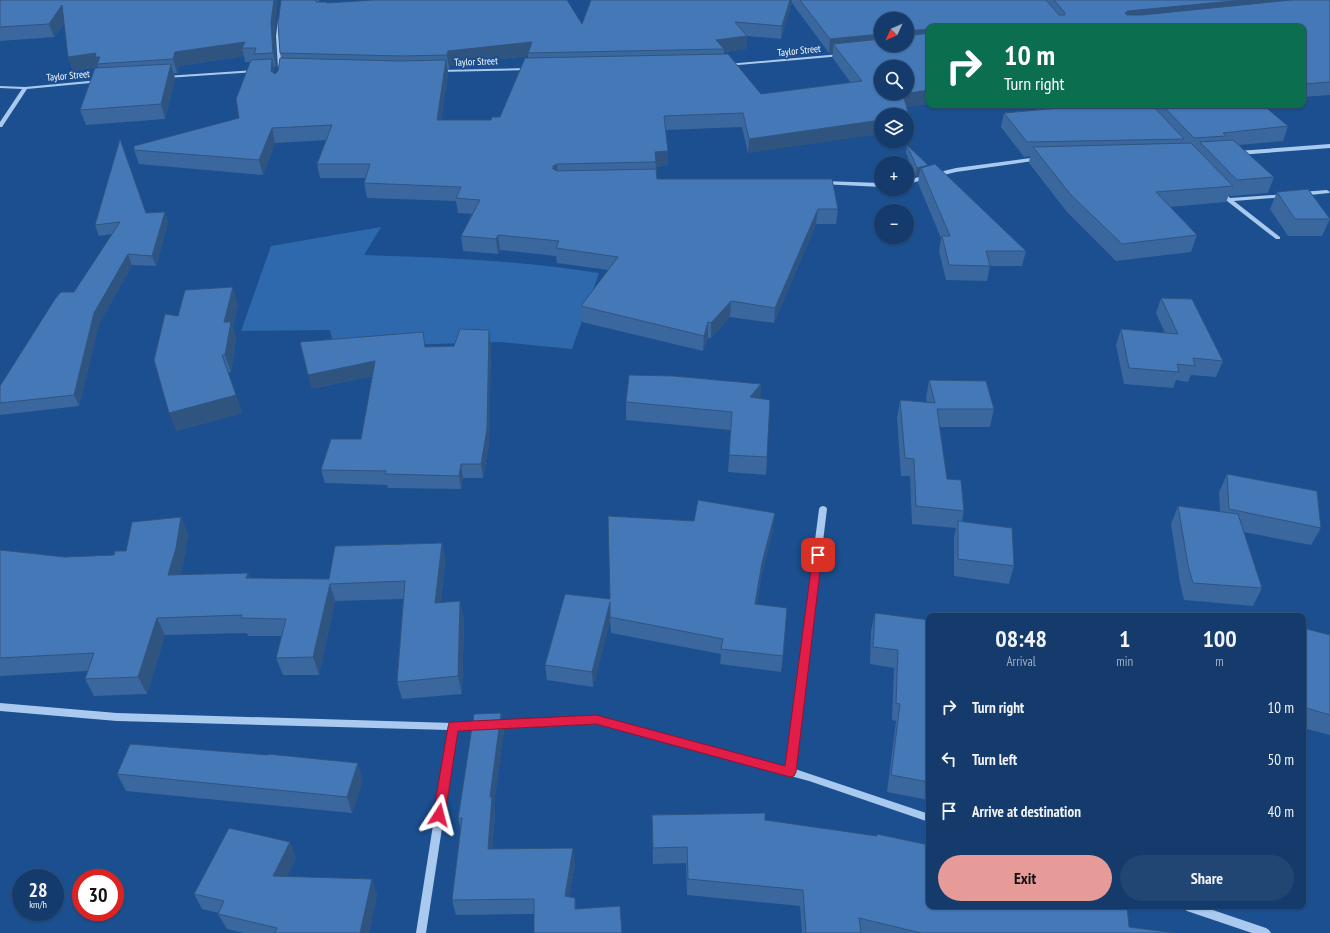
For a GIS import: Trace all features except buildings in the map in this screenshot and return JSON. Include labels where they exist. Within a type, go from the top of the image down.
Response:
[{"type":"street","points":[[279,77],[278,36],[281,14]]},
{"type":"street","name":"Taylor Street","points":[[724,65],[847,54]]},
{"type":"street","name":"Taylor Street","points":[[434,72],[538,69]]},
{"type":"street","points":[[164,77],[265,70]]},
{"type":"street","points":[[272,70],[288,70]]},
{"type":"street","name":"Taylor Street","points":[[0,87],[24,88],[102,81]]},
{"type":"street","points":[[0,126],[24,88]]},
{"type":"street","points":[[1235,153],[1330,146]]},
{"type":"street","points":[[914,180],[956,170],[1032,159],[1048,159]]},
{"type":"street","points":[[817,183],[874,185]]},
{"type":"street","points":[[1219,189],[1229,200],[1278,238]]},
{"type":"street","points":[[1297,194],[1327,192]]},
{"type":"street","points":[[1229,200],[1289,195]]},
{"type":"street","points":[[790,772],[823,509]]},
{"type":"street","points":[[0,707],[117,717],[453,727],[596,720],[790,772],[926,817]]},
{"type":"street","points":[[421,933],[453,727]]},
{"type":"street","points":[[1196,909],[1266,933]]},
{"type":"shaded area","points":[[381,227],[364,255],[511,262],[599,273],[572,349],[501,342],[334,347],[330,330],[241,331],[271,246]]},
{"type":"route","points":[[439,815],[453,727],[596,720],[790,772],[818,555]]}]
